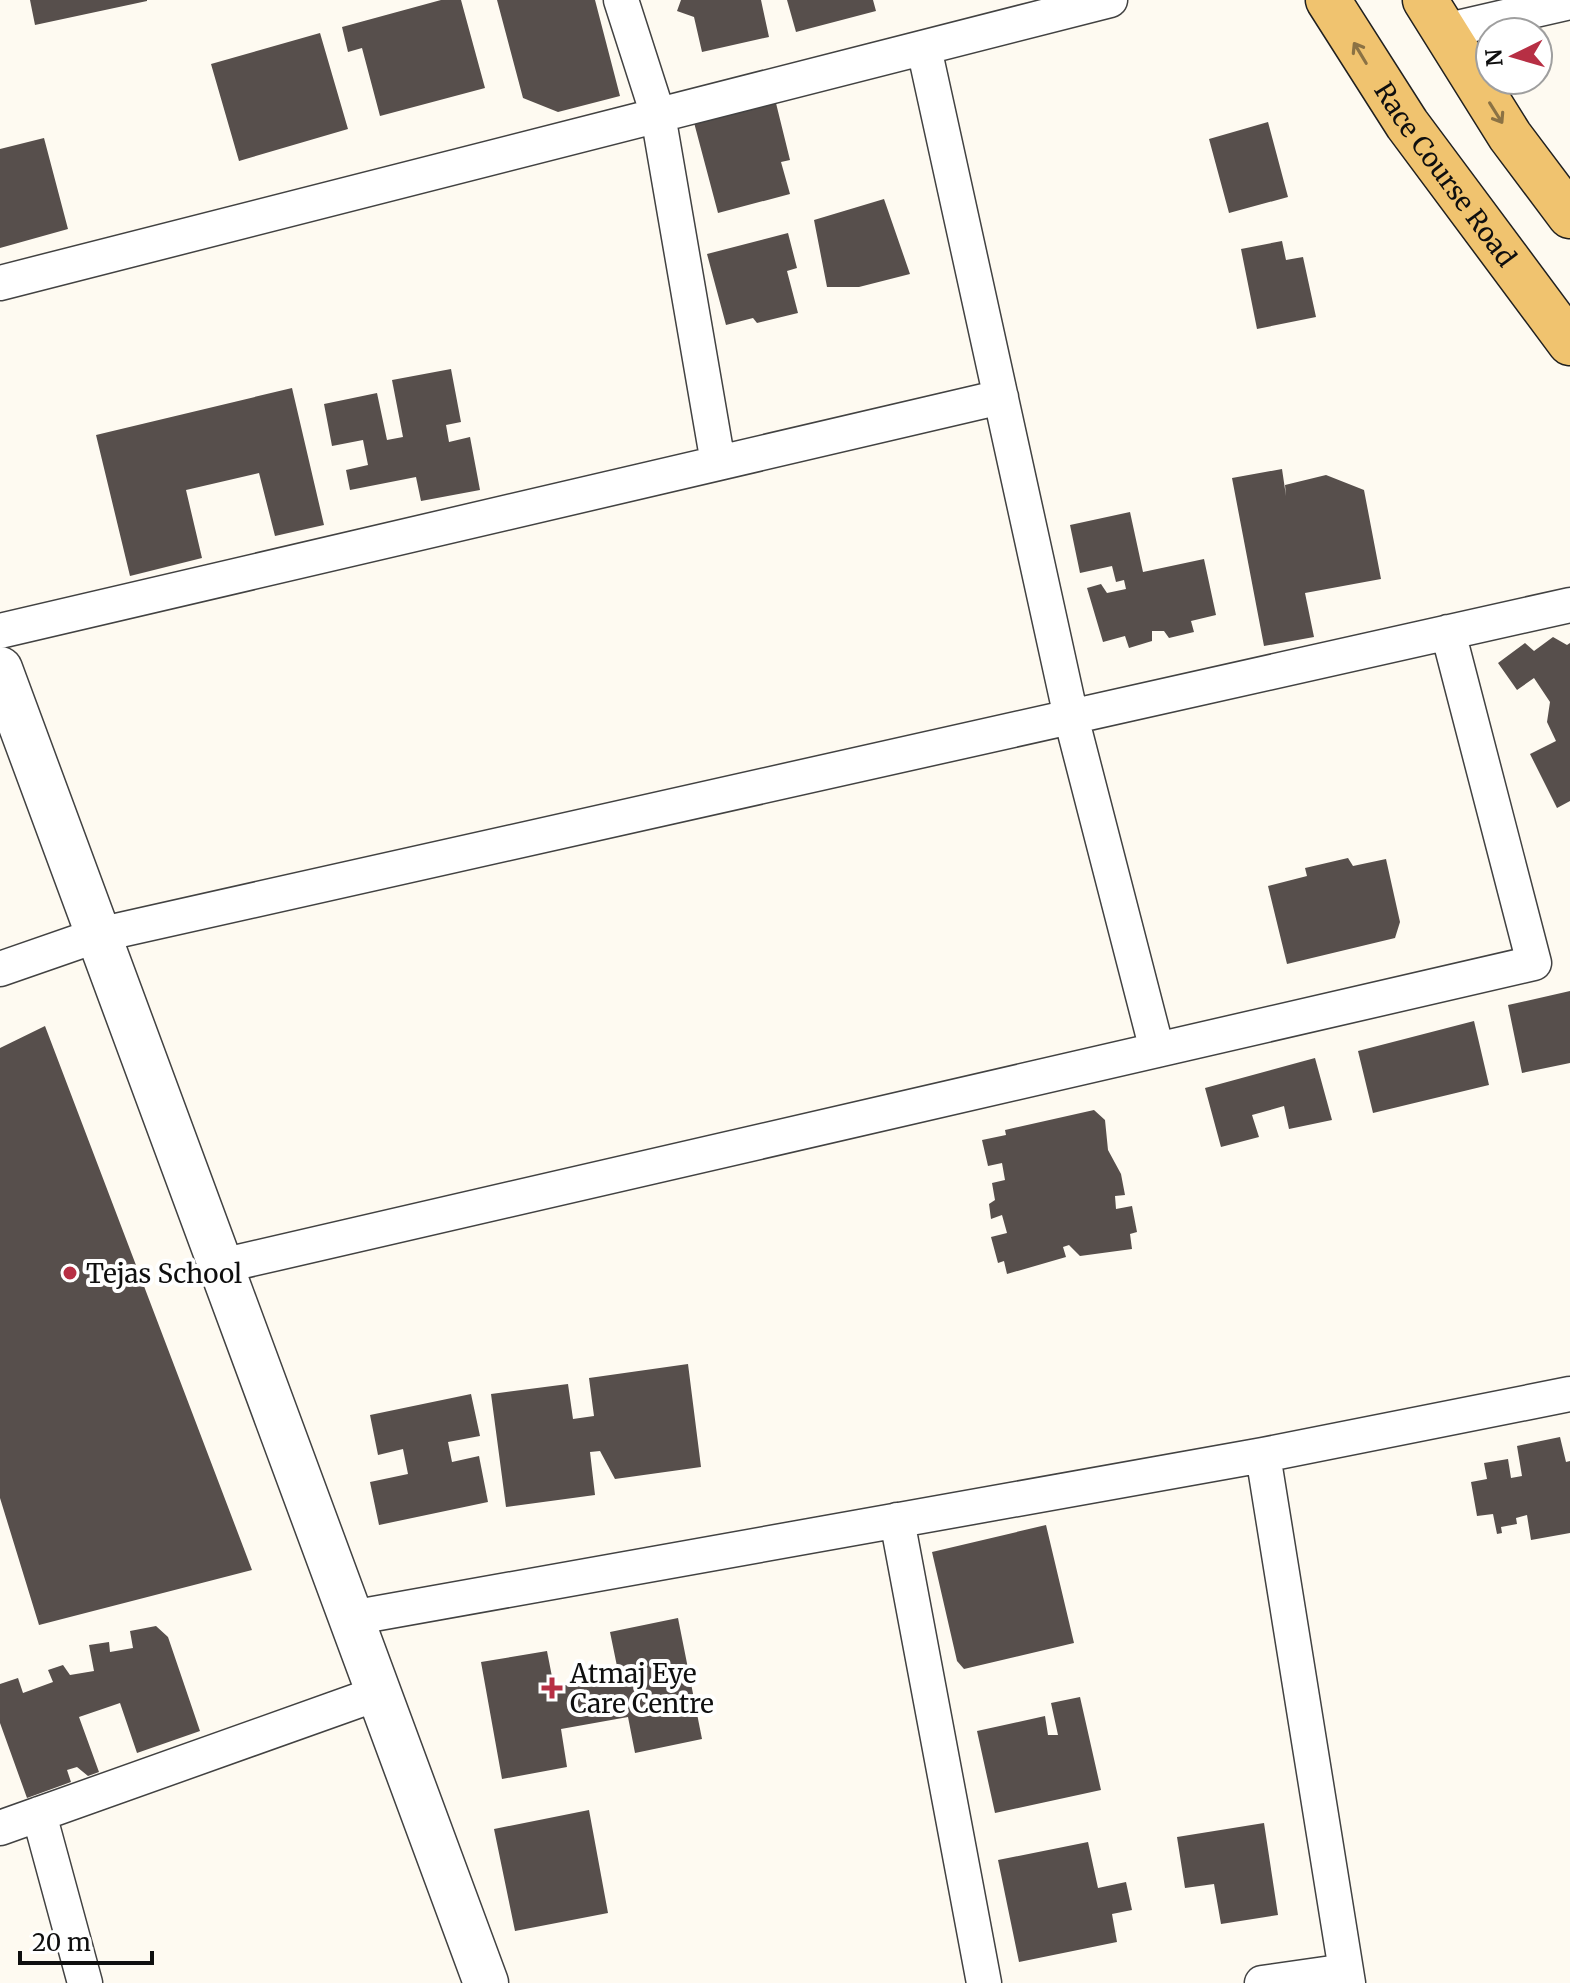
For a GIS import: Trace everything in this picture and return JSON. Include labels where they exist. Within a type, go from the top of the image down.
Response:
[{"type":"main road","name":"Race Course Road","points":[[1328,0],[1407,124],[1570,343]]},
{"type":"main road","points":[[1434,15],[1510,136],[1570,216]]},
{"type":"street","points":[[621,0],[658,115],[718,463]]},
{"type":"street","points":[[0,283],[1110,0]]},
{"type":"street","points":[[1434,15],[1570,2]]},
{"type":"street","points":[[924,48],[1071,717],[1157,1050]]},
{"type":"street","points":[[0,631],[1001,397]]},
{"type":"street","points":[[0,969],[98,935],[1570,605]]},
{"type":"street","points":[[221,1266],[1534,963],[1448,632]]},
{"type":"street","points":[[0,669],[486,1983]]},
{"type":"street","points":[[351,1618],[1263,1455],[1570,1394]]},
{"type":"street","points":[[1262,1983],[1347,1977],[1263,1455]]},
{"type":"street","points":[[897,1520],[984,1983]]},
{"type":"street","points":[[0,1828],[379,1693]]},
{"type":"street","points":[[39,1814],[85,1983]]},
{"type":"building","points":[[30,0],[147,0],[147,1],[35,25]]},
{"type":"building","points":[[441,0],[461,0],[485,88],[380,116],[362,48],[348,52],[342,27]]},
{"type":"building","points":[[497,0],[595,0],[620,96],[558,112],[523,98]]},
{"type":"building","points":[[681,0],[761,0],[769,37],[702,52],[694,17],[677,11]]},
{"type":"building","points":[[787,0],[873,0],[876,11],[796,32]]},
{"type":"building","points":[[320,33],[348,129],[239,161],[211,64]]},
{"type":"building","points":[[774,95],[790,160],[781,162],[790,194],[718,213],[692,115]]},
{"type":"building","points":[[1268,122],[1288,197],[1229,213],[1209,139]]},
{"type":"building","points":[[44,138],[68,229],[0,248],[0,149]]},
{"type":"building","points":[[884,199],[910,274],[859,287],[827,287],[814,220]]},
{"type":"building","points":[[788,233],[797,268],[787,271],[798,313],[757,323],[753,318],[726,325],[707,254]]},
{"type":"building","points":[[1282,241],[1286,260],[1303,257],[1316,317],[1257,329],[1241,249]]},
{"type":"building","points":[[451,369],[461,422],[446,425],[449,442],[470,437],[480,490],[421,501],[416,477],[350,490],[346,470],[368,465],[363,440],[332,446],[324,404],[377,393],[387,440],[403,437],[392,380]]},
{"type":"building","points":[[292,388],[324,525],[275,536],[259,473],[186,490],[202,558],[130,576],[96,435]]},
{"type":"building","points":[[1282,469],[1286,496],[1285,485],[1326,475],[1364,490],[1381,579],[1305,593],[1314,637],[1264,646],[1232,478]]},
{"type":"building","points":[[1130,512],[1143,572],[1204,559],[1216,615],[1191,621],[1194,632],[1169,638],[1164,631],[1152,631],[1152,641],[1129,648],[1125,636],[1103,642],[1087,588],[1101,584],[1107,593],[1126,589],[1124,580],[1116,582],[1112,566],[1080,573],[1070,525]]},
{"type":"building","points":[[1553,637],[1567,645],[1570,643],[1570,801],[1557,808],[1530,754],[1556,741],[1547,722],[1550,702],[1534,678],[1517,690],[1498,663],[1525,643],[1534,651]]},
{"type":"building","points":[[1348,858],[1353,866],[1386,859],[1400,922],[1395,938],[1287,964],[1268,886],[1307,876],[1305,868]]},
{"type":"building","points":[[1570,991],[1570,1063],[1522,1073],[1508,1005]]},
{"type":"building","points":[[1474,1021],[1489,1085],[1373,1113],[1358,1051]]},
{"type":"building","name":"Tejas School","points":[[45,1026],[252,1570],[39,1625],[0,1498],[0,1048]]},
{"type":"building","points":[[1315,1058],[1332,1120],[1289,1129],[1284,1106],[1252,1115],[1259,1137],[1221,1147],[1205,1088]]},
{"type":"building","points":[[1094,1110],[1105,1120],[1108,1150],[1121,1174],[1125,1195],[1115,1196],[1116,1209],[1132,1206],[1137,1232],[1130,1234],[1132,1249],[1080,1256],[1069,1245],[1063,1247],[1066,1257],[1007,1274],[1004,1261],[998,1263],[991,1237],[1007,1233],[1002,1215],[991,1219],[989,1204],[995,1200],[992,1183],[1005,1180],[1002,1163],[988,1166],[982,1140],[1006,1135],[1005,1130]]},
{"type":"building","points":[[688,1364],[701,1467],[615,1479],[600,1451],[590,1452],[595,1495],[506,1507],[491,1394],[568,1384],[573,1419],[594,1416],[589,1378]]},
{"type":"building","points":[[471,1394],[480,1436],[448,1442],[452,1462],[479,1456],[488,1502],[379,1525],[370,1482],[408,1474],[403,1449],[378,1455],[370,1415]]},
{"type":"building","points":[[1560,1437],[1566,1462],[1570,1461],[1570,1533],[1531,1540],[1527,1515],[1516,1518],[1517,1524],[1501,1527],[1502,1533],[1497,1534],[1493,1514],[1477,1516],[1471,1482],[1487,1479],[1484,1463],[1508,1459],[1511,1478],[1522,1476],[1517,1446]]},
{"type":"building","points":[[1046,1525],[1074,1643],[964,1669],[957,1661],[932,1552]]},
{"type":"building","points":[[678,1618],[702,1739],[635,1753],[628,1717],[561,1729],[567,1767],[502,1779],[481,1662],[547,1651],[554,1687],[619,1676],[610,1632]]},
{"type":"building","points":[[156,1626],[168,1637],[200,1731],[137,1753],[120,1703],[79,1717],[99,1772],[88,1776],[77,1767],[67,1770],[71,1782],[27,1798],[0,1723],[0,1684],[18,1678],[23,1693],[53,1682],[48,1670],[63,1665],[70,1675],[94,1671],[89,1645],[109,1642],[110,1652],[133,1648],[130,1631]]},
{"type":"building","points":[[1080,1697],[1101,1790],[995,1813],[977,1731],[1045,1716],[1048,1735],[1058,1735],[1051,1703]]},
{"type":"building","points":[[589,1810],[608,1913],[515,1931],[494,1829]]},
{"type":"building","points":[[1264,1823],[1278,1915],[1221,1924],[1214,1884],[1185,1888],[1177,1837]]},
{"type":"building","points":[[1088,1842],[1098,1888],[1126,1882],[1132,1910],[1112,1914],[1117,1942],[1019,1962],[998,1860]]},
{"type":"place","name":"Tejas School","points":[[70,1273]]},
{"type":"place","name":"Atmaj Eye Care Centre","points":[[552,1688]]}]
